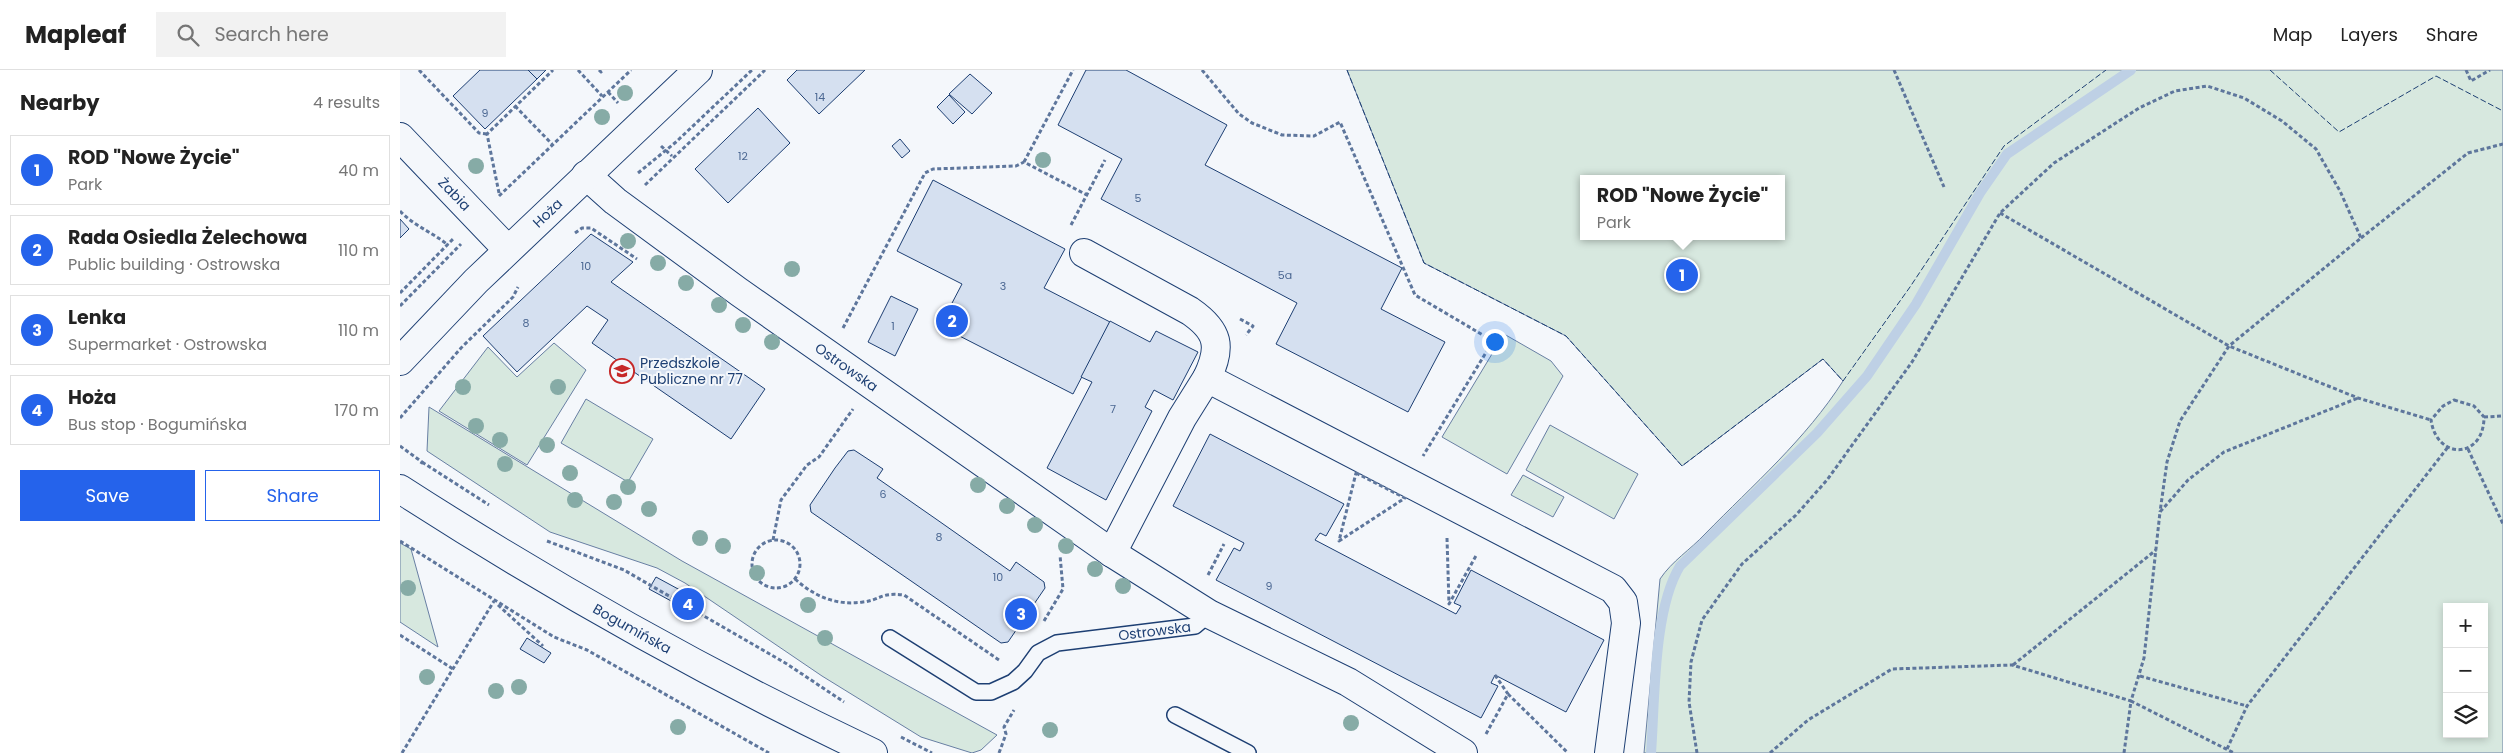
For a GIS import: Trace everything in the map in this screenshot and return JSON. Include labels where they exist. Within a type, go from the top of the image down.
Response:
[{"type":"street","name":"Hoża","points":[[400,361],[453,303],[698,70]]},
{"type":"street","name":"Żabia","points":[[400,137],[508,250]]},
{"type":"street","name":"Ostrowska","points":[[586,176],[615,201],[740,292],[1112,553],[1209,614],[1348,682],[1449,749]]},
{"type":"street","points":[[1084,253],[1190,311],[1206,322],[1216,341],[1216,359],[1207,378],[1182,418],[1112,553]]},
{"type":"street","points":[[1207,378],[1613,589],[1623,602],[1626,623],[1609,753]]},
{"type":"street","name":"Bogumińska","points":[[400,489],[506,555],[645,636],[801,719],[873,753]]},
{"type":"lane","name":"Ostrowska","points":[[890,638],[976,692],[992,692],[1013,682],[1025,671],[1038,653],[1057,643],[1195,626],[1209,614]]},
{"type":"lane","points":[[1175,715],[1248,753]]},
{"type":"path","points":[[419,70],[479,134],[487,134],[553,70]]},
{"type":"path","points":[[578,70],[602,96]]},
{"type":"path","points":[[599,70],[601,72],[603,70]]},
{"type":"path","points":[[493,200],[631,70]]},
{"type":"path","points":[[632,178],[676,142],[752,70]]},
{"type":"path","points":[[640,190],[765,70]]},
{"type":"path","points":[[839,336],[925,173],[933,169],[1016,166],[1024,162],[1073,70]]},
{"type":"path","points":[[1202,70],[1239,114],[1252,123],[1282,135],[1314,136],[1340,122],[1415,295],[1494,341],[1419,463]]},
{"type":"path","points":[[1894,70],[1944,187]]},
{"type":"path","points":[[2466,70],[2471,81],[2490,70]]},
{"type":"path","points":[[1697,753],[1690,702],[1691,662],[1702,620],[1742,564],[1796,515],[1827,480],[1912,362],[2000,213],[2054,163],[2140,108],[2175,91],[2207,86],[2244,98],[2282,121],[2316,149],[2340,191],[2361,238]]},
{"type":"path","points":[[515,106],[552,144]]},
{"type":"path","points":[[487,134],[499,196]]},
{"type":"path","points":[[2124,753],[2131,701],[2144,658],[2167,462],[2180,421],[2229,346],[2468,153],[2503,144]]},
{"type":"path","points":[[1024,162],[1086,195]]},
{"type":"path","points":[[400,211],[410,222],[434,233],[448,244]]},
{"type":"path","points":[[2000,213],[2229,346],[2358,398],[2432,420]]},
{"type":"path","points":[[574,234],[582,228],[591,228],[641,262]]},
{"type":"path","points":[[400,293],[448,244],[455,234]]},
{"type":"path","points":[[400,306],[460,246]]},
{"type":"path","points":[[400,418],[461,348],[513,297],[522,283]]},
{"type":"path","points":[[2160,512],[2188,480],[2224,452],[2358,398]]},
{"type":"path","points":[[2454,400],[2474,406],[2484,417],[2484,427],[2480,438],[2468,449],[2459,451],[2448,448],[2433,433],[2432,420],[2443,406],[2454,400]]},
{"type":"path","points":[[846,404],[861,414]]},
{"type":"path","points":[[773,540],[781,500],[807,465],[819,457],[853,409]]},
{"type":"path","points":[[2484,417],[2503,416]]},
{"type":"path","points":[[400,446],[414,458]]},
{"type":"path","points":[[2227,749],[2247,706],[2448,448]]},
{"type":"path","points":[[2468,449],[2503,524]]},
{"type":"path","points":[[422,462],[494,508]]},
{"type":"path","points":[[1347,468],[1413,502]]},
{"type":"path","points":[[1356,473],[1339,541],[1405,498]]},
{"type":"path","points":[[1446,529],[1449,604],[1480,548]]},
{"type":"path","points":[[543,539],[624,570],[787,664],[853,708]]},
{"type":"path","points":[[773,540],[785,542],[797,553],[799,568],[795,579],[786,587],[778,589],[763,585],[757,580],[751,565],[753,557],[762,544],[773,540]]},
{"type":"path","points":[[400,541],[492,600],[554,636],[586,650],[769,753]]},
{"type":"path","points":[[1207,577],[1224,544]]},
{"type":"path","points":[[1040,627],[1063,589],[1060,555],[1052,549]]},
{"type":"path","points":[[2012,665],[2156,550]]},
{"type":"path","points":[[795,579],[808,591],[820,598],[840,602],[864,602],[891,593],[904,595],[999,660],[1007,662]]},
{"type":"path","points":[[492,600],[543,646]]},
{"type":"path","points":[[402,753],[492,600]]},
{"type":"path","points":[[400,635],[453,669]]},
{"type":"path","points":[[1770,753],[1808,720],[1892,669],[2012,665],[2131,701],[2234,753]]},
{"type":"path","points":[[1495,675],[1508,694],[1568,753]]},
{"type":"path","points":[[2140,676],[2247,706]]},
{"type":"path","points":[[1485,736],[1508,694]]},
{"type":"path","points":[[898,736],[932,753]]},
{"type":"path","points":[[999,753],[1003,745]]},
{"type":"shaded area","points":[[1347,70],[2503,70],[2503,753],[1644,753],[1660,579],[1796,442],[1843,381],[1823,359],[1682,466],[1566,336],[1424,263]]},
{"type":"shaded area","points":[[1504,334],[1551,361],[1563,376],[1507,474],[1442,437]]},
{"type":"shaded area","points":[[554,343],[586,370],[527,465],[439,411],[488,347],[517,377]]},
{"type":"shaded area","points":[[586,399],[653,439],[628,482],[561,443]]},
{"type":"shaded area","points":[[429,407],[682,561],[997,735],[981,750],[972,753],[921,737],[822,676],[685,583],[657,568],[550,532],[427,451]]},
{"type":"shaded area","points":[[1550,425],[1638,474],[1614,519],[1526,470]]},
{"type":"shaded area","points":[[1523,475],[1564,497],[1553,517],[1511,495]]},
{"type":"shaded area","points":[[400,543],[411,549],[438,647],[400,622]]},
{"type":"building","points":[[480,70],[528,70],[537,79],[485,129],[453,96]]},
{"type":"building","points":[[528,70],[546,70],[537,79]]},
{"type":"building","points":[[797,70],[865,70],[819,114],[787,80]]},
{"type":"building","points":[[1086,70],[1126,70],[1227,125],[1205,165],[1402,268],[1381,309],[1445,342],[1408,412],[1276,344],[1297,303],[1101,199],[1122,159],[1058,125]]},
{"type":"building","points":[[970,74],[992,93],[972,114],[949,94]]},
{"type":"building","points":[[949,95],[965,112],[953,124],[937,107]]},
{"type":"building","points":[[758,108],[790,143],[728,203],[695,169]]},
{"type":"building","points":[[900,139],[910,151],[902,158],[892,146]]},
{"type":"building","points":[[933,180],[1065,249],[1044,288],[1110,322],[1073,394],[940,326],[962,284],[897,251]]},
{"type":"building","points":[[400,219],[409,229],[400,238]]},
{"type":"building","points":[[591,234],[633,262],[611,282],[765,389],[731,439],[592,343],[608,320],[587,306],[517,372],[483,336]]},
{"type":"building","points":[[891,296],[918,309],[895,356],[868,342]]},
{"type":"building","points":[[1110,321],[1150,342],[1156,331],[1198,352],[1173,400],[1154,390],[1145,407],[1152,411],[1106,500],[1047,468],[1092,382],[1081,377]]},
{"type":"building","points":[[1210,434],[1344,504],[1326,536],[1320,533],[1315,540],[1456,614],[1461,606],[1454,603],[1471,570],[1604,640],[1566,712],[1495,675],[1491,683],[1498,686],[1481,718],[1216,580],[1234,548],[1240,551],[1244,543],[1173,506]]},
{"type":"building","points":[[854,450],[883,469],[877,478],[1010,571],[1016,562],[1044,582],[1045,588],[1008,642],[1001,643],[811,512],[810,505],[835,468],[848,451]]},
{"type":"building","points":[[656,577],[680,590],[673,602],[649,589]]},
{"type":"building","points":[[527,638],[551,653],[544,663],[520,649]]},
{"type":"waterway","points":[[1651,753],[1660,631],[1671,585],[1680,566],[1817,433],[1867,376],[1916,304],[1980,193],[2007,154],[2131,70]]},
{"type":"fence","points":[[1347,70],[1424,263],[1566,336],[1682,466],[1823,359],[1843,381],[1910,287],[2004,146],[2106,70]]},
{"type":"fence","points":[[2270,70],[2339,132],[2436,76],[2503,111]]},
{"type":"place","name":"ROD \"Nowe Życie\"","points":[[1682,275]]},
{"type":"place","name":"Rada Osiedla Żelechowa","points":[[952,321]]},
{"type":"place","name":"Przedszkole Publiczne nr 77","points":[[622,371]]},
{"type":"place","name":"Hoża","points":[[688,604]]},
{"type":"place","name":"Lenka","points":[[1021,614]]}]
